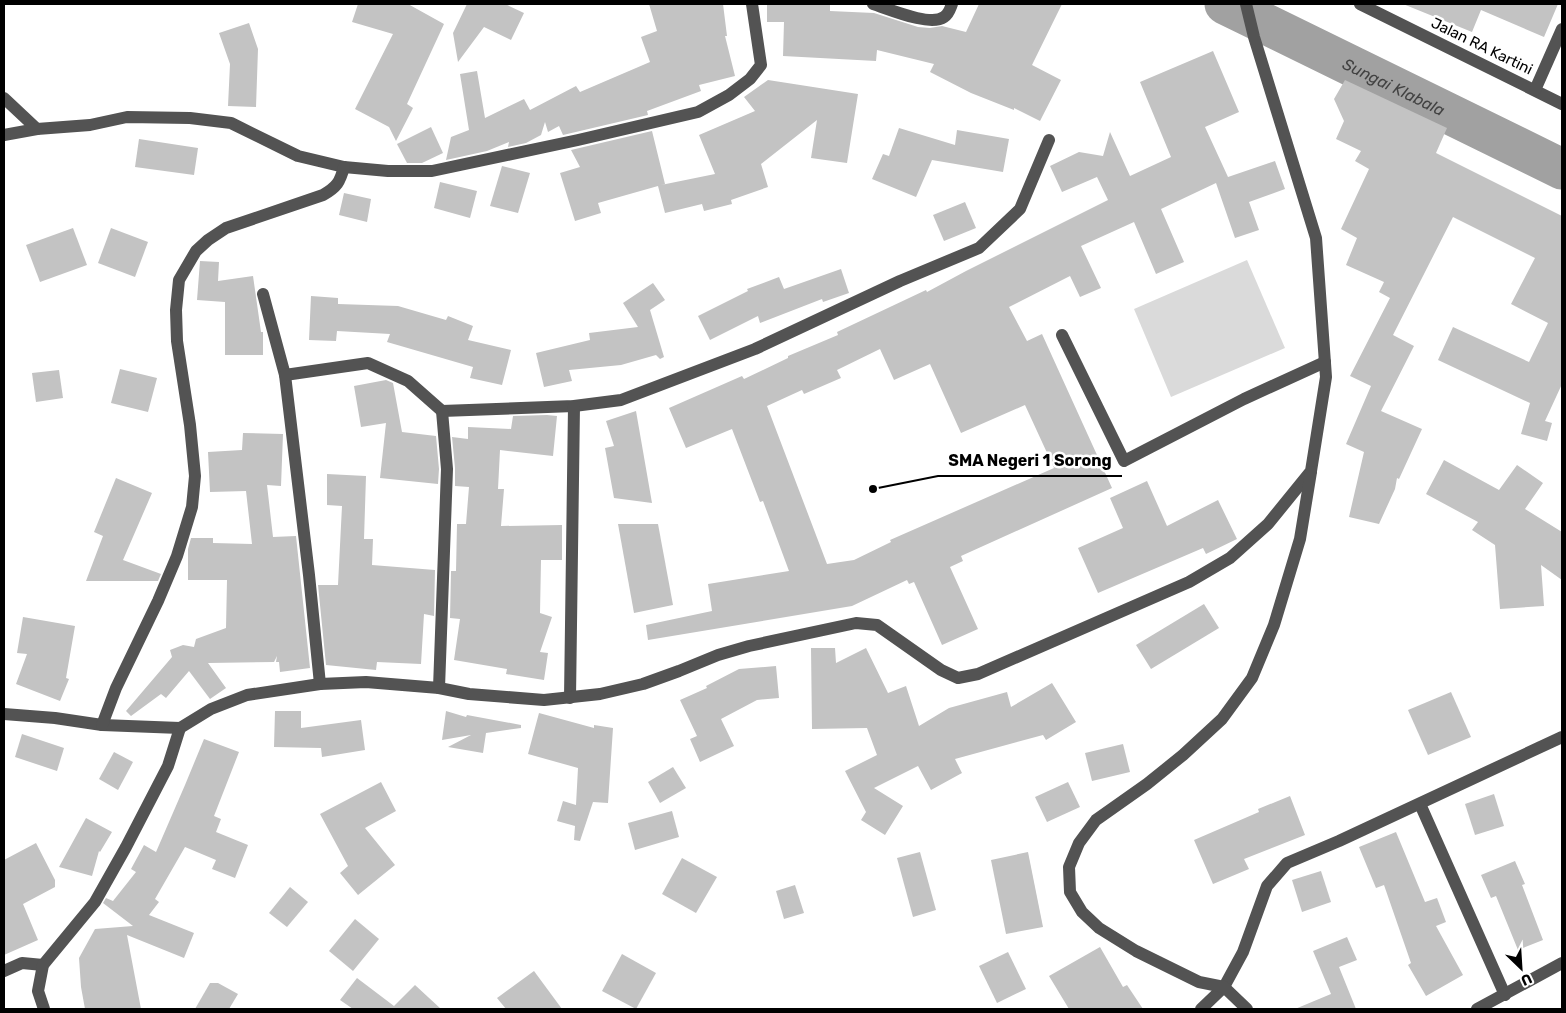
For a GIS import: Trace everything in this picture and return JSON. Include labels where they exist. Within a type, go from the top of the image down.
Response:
[{"type":"street","points":[[4,135],[37,129],[90,125],[127,118],[190,118],[231,123],[298,156],[344,167],[388,172],[432,170],[578,140],[698,112],[730,95],[750,79],[761,65],[752,4]]},
{"type":"street","points":[[873,4],[922,19],[932,20],[942,19],[948,13],[952,4]]},
{"type":"street","points":[[1246,4],[1254,36],[1316,238],[1326,377],[1300,539],[1274,625],[1252,678],[1222,719],[1183,755],[1147,784],[1096,820],[1079,843],[1069,867],[1070,892],[1082,912],[1099,928],[1136,951],[1199,982],[1224,987],[1247,1009]]},
{"type":"street","name":"Jalan RA Kartini","points":[[1360,4],[1562,104]]},
{"type":"street","points":[[1535,90],[1562,29]]},
{"type":"street","points":[[4,98],[37,129]]},
{"type":"street","points":[[285,375],[368,363],[408,381],[442,411],[574,406],[621,400],[755,349],[900,281],[979,248],[1020,209],[1049,140]]},
{"type":"street","points":[[102,725],[116,688],[158,601],[177,556],[192,507],[195,476],[190,425],[177,341],[176,310],[179,280],[196,251],[208,240],[226,228],[323,195],[334,189],[341,179],[344,167]]},
{"type":"street","points":[[263,294],[285,375],[320,684]]},
{"type":"street","points":[[1062,335],[1124,461],[1244,399],[1326,362]]},
{"type":"street","points":[[570,698],[574,406]]},
{"type":"street","points":[[439,688],[446,469],[442,411]]},
{"type":"street","points":[[4,714],[56,718],[102,725],[180,728],[211,709],[247,695],[320,684],[366,682],[439,688],[469,694],[544,700],[570,698],[600,694],[643,684],[679,672],[718,655],[749,646],[856,624],[877,625],[941,670],[958,678],[978,674],[1189,582],[1230,558],[1268,524],[1311,471]]},
{"type":"street","points":[[44,1009],[38,991],[43,965],[95,902],[168,766],[180,728]]},
{"type":"street","points":[[1201,1009],[1224,987],[1243,952],[1267,886],[1287,863],[1340,841],[1562,737]]},
{"type":"street","points":[[1420,804],[1505,995]]},
{"type":"street","points":[[4,971],[22,963],[43,965]]},
{"type":"street","points":[[1477,1009],[1562,963]]},
{"type":"shaded area","points":[[1247,260],[1285,348],[1171,397],[1134,309]]},
{"type":"building","points":[[358,4],[408,4],[444,24],[407,104],[413,108],[396,141],[389,127],[355,109],[393,34],[352,22]]},
{"type":"building","points":[[467,4],[505,4],[524,13],[511,40],[484,27],[458,62],[453,33]]},
{"type":"building","points":[[649,4],[723,4],[727,36],[725,36],[735,76],[699,85],[701,91],[647,111],[648,115],[563,135],[559,126],[548,132],[545,122],[541,135],[526,143],[508,147],[509,142],[487,151],[446,160],[451,137],[469,130],[460,74],[477,71],[485,118],[524,99],[530,110],[576,86],[580,92],[650,62],[641,37],[657,31]]},
{"type":"building","points":[[767,4],[830,4],[830,11],[874,13],[918,27],[942,26],[966,32],[979,4],[1062,4],[1032,65],[1061,80],[1040,121],[1014,108],[1014,110],[971,93],[930,72],[934,64],[877,50],[876,61],[783,56],[784,22],[767,22]]},
{"type":"building","points":[[1403,4],[1558,4],[1544,37],[1481,10],[1472,32]]},
{"type":"building","points":[[249,23],[258,49],[256,107],[228,106],[230,64],[219,33]]},
{"type":"building","points":[[1213,51],[1239,112],[1205,127],[1228,177],[1275,161],[1285,189],[1249,202],[1259,230],[1235,238],[1216,183],[1161,209],[1184,262],[1156,274],[1134,222],[1081,246],[1101,288],[1080,297],[1070,276],[1009,307],[1027,341],[1042,334],[1112,488],[961,556],[963,561],[950,567],[978,629],[942,645],[914,582],[909,584],[907,580],[852,606],[648,640],[646,625],[712,611],[708,584],[789,571],[763,501],[760,502],[732,429],[686,448],[669,408],[742,376],[744,379],[788,358],[788,356],[838,335],[837,332],[926,290],[927,292],[1108,200],[1097,177],[1062,192],[1050,166],[1079,152],[1103,156],[1110,132],[1130,176],[1171,157],[1140,82]],"holes":[[[880,349],[894,380],[930,364],[961,433],[1025,405],[1054,468],[890,540],[891,542],[854,560],[827,564],[767,406],[802,390],[804,394],[841,378],[837,370]]]},
{"type":"building","points":[[768,80],[858,94],[847,163],[811,158],[817,120],[761,164],[768,187],[731,200],[732,204],[704,211],[702,204],[665,213],[658,186],[598,203],[601,213],[575,221],[560,173],[580,167],[571,150],[652,131],[665,184],[661,185],[715,174],[699,135],[755,111],[744,97]]},
{"type":"building","points":[[1345,80],[1447,128],[1436,153],[1562,216],[1562,384],[1545,421],[1552,423],[1547,441],[1521,434],[1530,403],[1438,360],[1453,327],[1529,362],[1548,323],[1511,304],[1535,258],[1453,217],[1393,335],[1414,346],[1381,411],[1422,429],[1399,479],[1397,478],[1395,489],[1379,524],[1349,517],[1364,452],[1346,444],[1371,386],[1350,376],[1390,298],[1379,292],[1384,282],[1346,265],[1357,238],[1341,229],[1369,169],[1355,161],[1361,151],[1336,139],[1344,121],[1334,99]]},
{"type":"building","points":[[431,127],[443,153],[422,163],[407,163],[397,144]]},
{"type":"building","points":[[899,128],[955,145],[957,130],[1009,139],[1003,172],[932,160],[916,197],[872,179],[883,154],[889,156]]},
{"type":"building","points":[[139,139],[198,148],[194,175],[135,167]]},
{"type":"building","points":[[502,166],[530,173],[518,213],[490,206]]},
{"type":"building","points":[[440,182],[477,191],[470,218],[434,208]]},
{"type":"building","points":[[344,193],[371,199],[367,222],[339,215]]},
{"type":"building","points":[[965,202],[976,228],[944,241],[933,215]]},
{"type":"building","points":[[73,228],[87,265],[40,282],[26,245]]},
{"type":"building","points":[[111,228],[148,242],[135,277],[98,263]]},
{"type":"building","points":[[200,261],[219,262],[218,281],[253,276],[261,332],[263,332],[263,355],[225,355],[225,302],[197,300]]},
{"type":"building","points":[[841,269],[849,293],[823,302],[822,299],[760,323],[758,316],[710,340],[698,316],[748,291],[747,289],[779,277],[784,289]]},
{"type":"building","points":[[653,283],[665,300],[650,310],[664,357],[660,359],[656,355],[621,365],[569,370],[572,381],[544,387],[536,353],[590,340],[589,333],[638,327],[623,303]]},
{"type":"building","points":[[311,296],[338,298],[338,304],[398,306],[446,320],[448,316],[473,326],[468,340],[511,350],[502,385],[470,378],[473,367],[387,342],[390,334],[337,331],[336,341],[309,340]]},
{"type":"building","points":[[120,369],[157,378],[148,412],[111,403]]},
{"type":"building","points":[[59,370],[63,398],[36,402],[32,373]]},
{"type":"building","points":[[386,380],[393,383],[402,432],[436,436],[439,469],[438,484],[380,478],[386,423],[361,427],[354,386]]},
{"type":"building","points":[[636,411],[652,503],[614,498],[605,448],[614,446],[606,421]]},
{"type":"building","points":[[513,416],[557,416],[553,456],[500,450],[498,489],[504,489],[501,526],[562,525],[562,560],[541,560],[540,613],[552,617],[540,652],[548,653],[544,680],[506,674],[507,669],[454,660],[460,619],[450,618],[451,571],[456,571],[457,524],[466,524],[469,487],[455,486],[452,437],[468,439],[468,427],[511,429]]},
{"type":"building","points":[[243,433],[283,434],[281,486],[267,485],[273,537],[296,536],[310,668],[280,672],[279,662],[276,662],[277,656],[274,662],[208,663],[226,688],[210,699],[189,671],[166,698],[161,694],[131,716],[126,711],[172,657],[170,650],[183,645],[194,647],[196,639],[226,628],[227,580],[188,580],[188,549],[191,538],[213,538],[213,543],[252,544],[246,491],[210,492],[208,452],[242,450]]},
{"type":"building","points":[[1444,460],[1499,490],[1517,465],[1543,483],[1525,509],[1562,532],[1562,580],[1541,565],[1544,606],[1500,609],[1495,545],[1472,530],[1478,522],[1426,494]]},
{"type":"building","points":[[327,474],[366,476],[364,539],[373,539],[372,565],[435,570],[434,616],[424,614],[421,664],[377,662],[376,670],[326,665],[318,585],[338,585],[342,506],[327,505]]},
{"type":"building","points":[[116,478],[152,493],[123,560],[161,574],[158,581],[86,581],[103,536],[94,532]]},
{"type":"building","points":[[1147,481],[1167,526],[1218,500],[1237,539],[1206,554],[1203,548],[1098,593],[1078,548],[1123,528],[1110,498]]},
{"type":"building","points":[[618,524],[658,524],[673,605],[634,613]]},
{"type":"building","points":[[1204,604],[1219,628],[1151,669],[1136,645]]},
{"type":"building","points":[[23,617],[75,626],[66,678],[69,679],[60,701],[16,684],[27,654],[17,653]]},
{"type":"building","points":[[811,648],[835,648],[836,663],[866,648],[888,693],[906,686],[919,726],[949,708],[1007,692],[1011,707],[1052,683],[1076,722],[1046,740],[1043,735],[955,759],[962,773],[931,790],[918,766],[874,788],[903,806],[885,835],[861,820],[866,812],[845,771],[877,755],[867,728],[812,729]]},
{"type":"building","points":[[776,666],[779,698],[757,700],[721,719],[734,746],[700,762],[690,739],[697,736],[680,700],[707,688],[706,686],[739,669]]},
{"type":"building","points":[[1451,692],[1471,737],[1428,755],[1408,710]]},
{"type":"building","points":[[275,711],[301,711],[301,728],[361,720],[365,750],[322,757],[321,748],[274,747]]},
{"type":"building","points":[[446,711],[466,717],[467,715],[521,725],[521,728],[486,733],[483,753],[448,747],[471,735],[442,740]]},
{"type":"building","points":[[539,713],[594,728],[594,725],[613,728],[608,803],[593,802],[580,841],[574,840],[575,826],[557,821],[563,801],[576,805],[578,768],[528,754]]},
{"type":"building","points":[[22,734],[64,748],[57,771],[15,757]]},
{"type":"building","points":[[204,739],[239,752],[214,816],[221,819],[216,832],[248,845],[235,878],[212,869],[216,860],[185,847],[155,899],[159,902],[149,915],[194,933],[184,958],[127,935],[141,1009],[85,1009],[79,958],[95,929],[133,926],[103,903],[106,898],[113,901],[136,872],[131,869],[144,845],[156,852]]},
{"type":"building","points":[[1123,744],[1130,772],[1092,781],[1085,753]]},
{"type":"building","points":[[114,752],[133,762],[118,790],[99,779]]},
{"type":"building","points":[[673,767],[686,788],[660,803],[648,782]]},
{"type":"building","points":[[381,782],[396,811],[365,828],[395,865],[358,895],[340,873],[348,866],[320,814]]},
{"type":"building","points":[[1068,782],[1080,807],[1047,822],[1035,797]]},
{"type":"building","points":[[1494,794],[1504,826],[1475,835],[1465,804]]},
{"type":"building","points":[[1290,796],[1305,835],[1244,859],[1249,869],[1213,884],[1194,840],[1259,812],[1258,809]]},
{"type":"building","points":[[672,811],[679,837],[635,850],[628,823]]},
{"type":"building","points":[[86,818],[112,832],[99,851],[92,876],[59,867]]},
{"type":"building","points":[[1396,832],[1425,902],[1437,898],[1446,922],[1436,926],[1463,975],[1426,996],[1408,965],[1411,963],[1384,885],[1376,888],[1359,847]]},
{"type":"building","points":[[36,843],[55,880],[55,887],[23,904],[38,940],[4,955],[4,860]]},
{"type":"building","points":[[920,852],[936,910],[913,917],[897,858]]},
{"type":"building","points":[[1028,852],[1043,927],[1006,934],[991,860]]},
{"type":"building","points":[[682,858],[717,877],[696,913],[662,894]]},
{"type":"building","points":[[1515,861],[1525,884],[1522,885],[1543,940],[1518,950],[1496,896],[1491,898],[1481,875]]},
{"type":"building","points":[[1321,871],[1331,902],[1302,912],[1292,880]]},
{"type":"building","points":[[795,885],[804,913],[784,919],[776,891]]},
{"type":"building","points":[[290,887],[308,902],[287,927],[269,913]]},
{"type":"building","points":[[355,919],[379,939],[353,971],[329,951]]},
{"type":"building","points":[[1347,937],[1357,960],[1339,967],[1356,1009],[1295,1009],[1331,994],[1313,951]]},
{"type":"building","points":[[1100,947],[1123,987],[1127,985],[1143,1009],[1069,1009],[1049,976]]},
{"type":"building","points":[[1008,952],[1026,989],[997,1003],[979,966]]},
{"type":"building","points":[[622,954],[656,973],[636,1009],[602,991]]},
{"type":"building","points":[[534,971],[562,1009],[506,1009],[497,998]]},
{"type":"building","points":[[357,978],[394,1006],[415,985],[441,1009],[353,1009],[340,1000]]},
{"type":"building","points":[[210,983],[218,983],[238,994],[229,1009],[195,1009]]},
{"type":"waterway","name":"Sungai Klabala","points":[[1225,4],[1562,169]]},
{"type":"place","name":"SMA Negeri 1 Sorong","points":[[873,489]]}]
